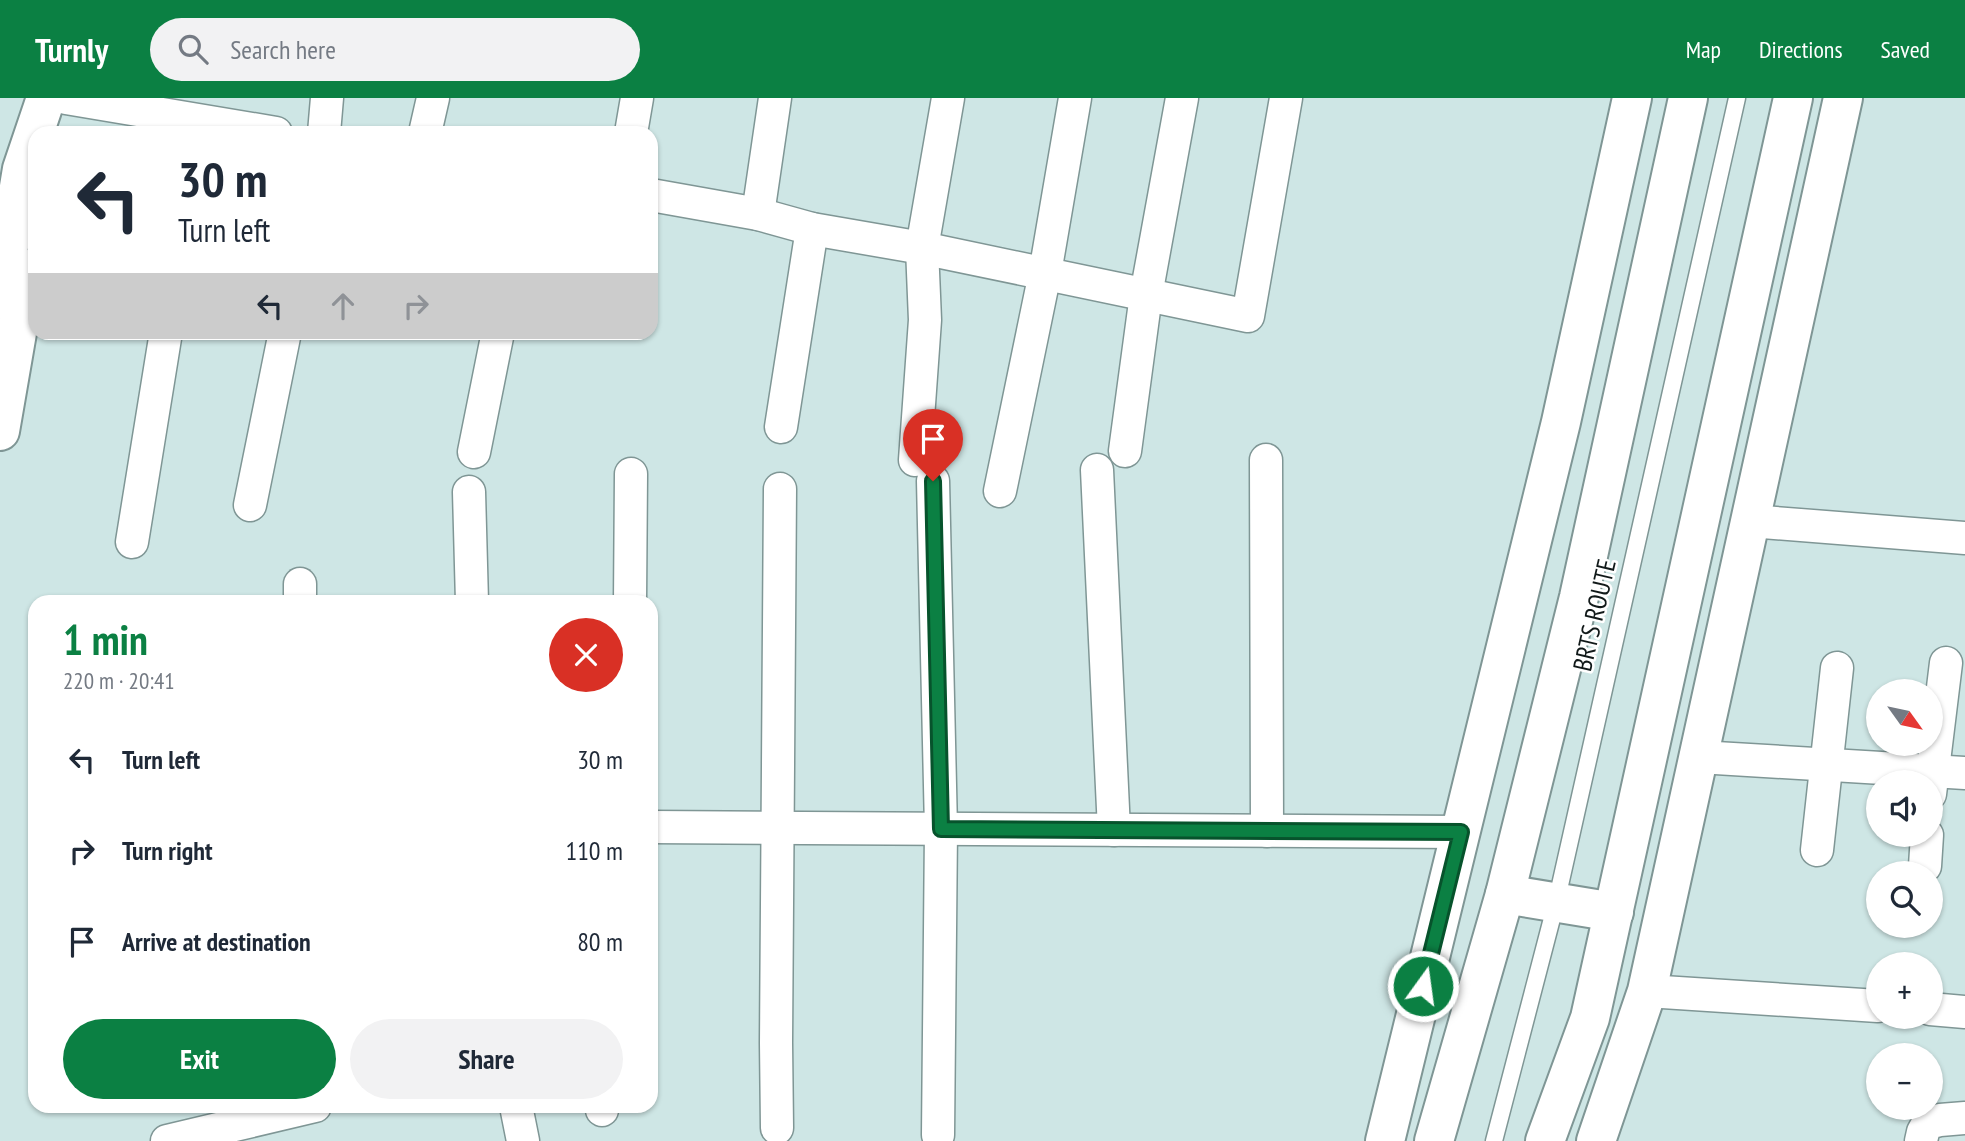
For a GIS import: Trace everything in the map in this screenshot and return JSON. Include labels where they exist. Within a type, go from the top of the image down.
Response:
[{"type":"street","points":[[66,98],[200,117],[243,126]]},
{"type":"street","points":[[325,126],[327,98]]},
{"type":"street","points":[[427,126],[433,98]]},
{"type":"street","points":[[632,126],[637,98]]},
{"type":"street","points":[[758,214],[775,98]]},
{"type":"street","points":[[937,1135],[941,829],[924,470],[925,320],[922,248],[948,98]]},
{"type":"street","points":[[1000,491],[1045,273],[1075,98]]},
{"type":"street","points":[[1125,451],[1146,295],[1182,98]]},
{"type":"street","points":[[658,196],[758,214],[812,229],[922,248],[1248,316],[1286,98]]},
{"type":"street","points":[[1385,1141],[1564,409],[1632,98]]},
{"type":"street","points":[[1434,1141],[1505,894],[1579,597],[1688,98]]},
{"type":"street","points":[[1545,1141],[1590,1018],[1793,98]]},
{"type":"street","points":[[1596,1141],[1647,991],[1843,98]]},
{"type":"street","points":[[0,300],[22,169],[28,152]]},
{"type":"street","points":[[781,428],[812,229]]},
{"type":"street","points":[[0,431],[28,269]]},
{"type":"street","points":[[132,542],[165,340]]},
{"type":"street","points":[[250,505],[283,340]]},
{"type":"street","points":[[474,452],[496,340]]},
{"type":"street","points":[[1266,460],[1267,831]]},
{"type":"street","points":[[1097,470],[1114,830]]},
{"type":"street","points":[[630,595],[631,474]]},
{"type":"street","points":[[777,1128],[780,489]]},
{"type":"street","points":[[468,492],[472,595]]},
{"type":"street","points":[[1750,521],[1965,538]]},
{"type":"street","points":[[1933,770],[1946,663]]},
{"type":"street","points":[[1817,850],[1837,668]]},
{"type":"street","points":[[1699,757],[1828,765],[1866,772]]},
{"type":"street","points":[[1943,779],[1965,773]]},
{"type":"street","points":[[658,827],[1461,832]]},
{"type":"street","points":[[1505,894],[1614,912]]},
{"type":"street","points":[[1647,991],[1866,1005]]},
{"type":"street","points":[[1943,1010],[1965,1012]]},
{"type":"street","points":[[167,1141],[285,1113]]},
{"type":"street","points":[[517,1113],[523,1141]]},
{"type":"street","points":[[1921,1141],[1928,1123],[1965,1118]]},
{"type":"lane","name":"BRTS ROUTE","points":[[1494,1141],[1556,903],[1737,98]]},
{"type":"route","points":[[933,481],[941,829],[1461,832],[1423,986]]}]
